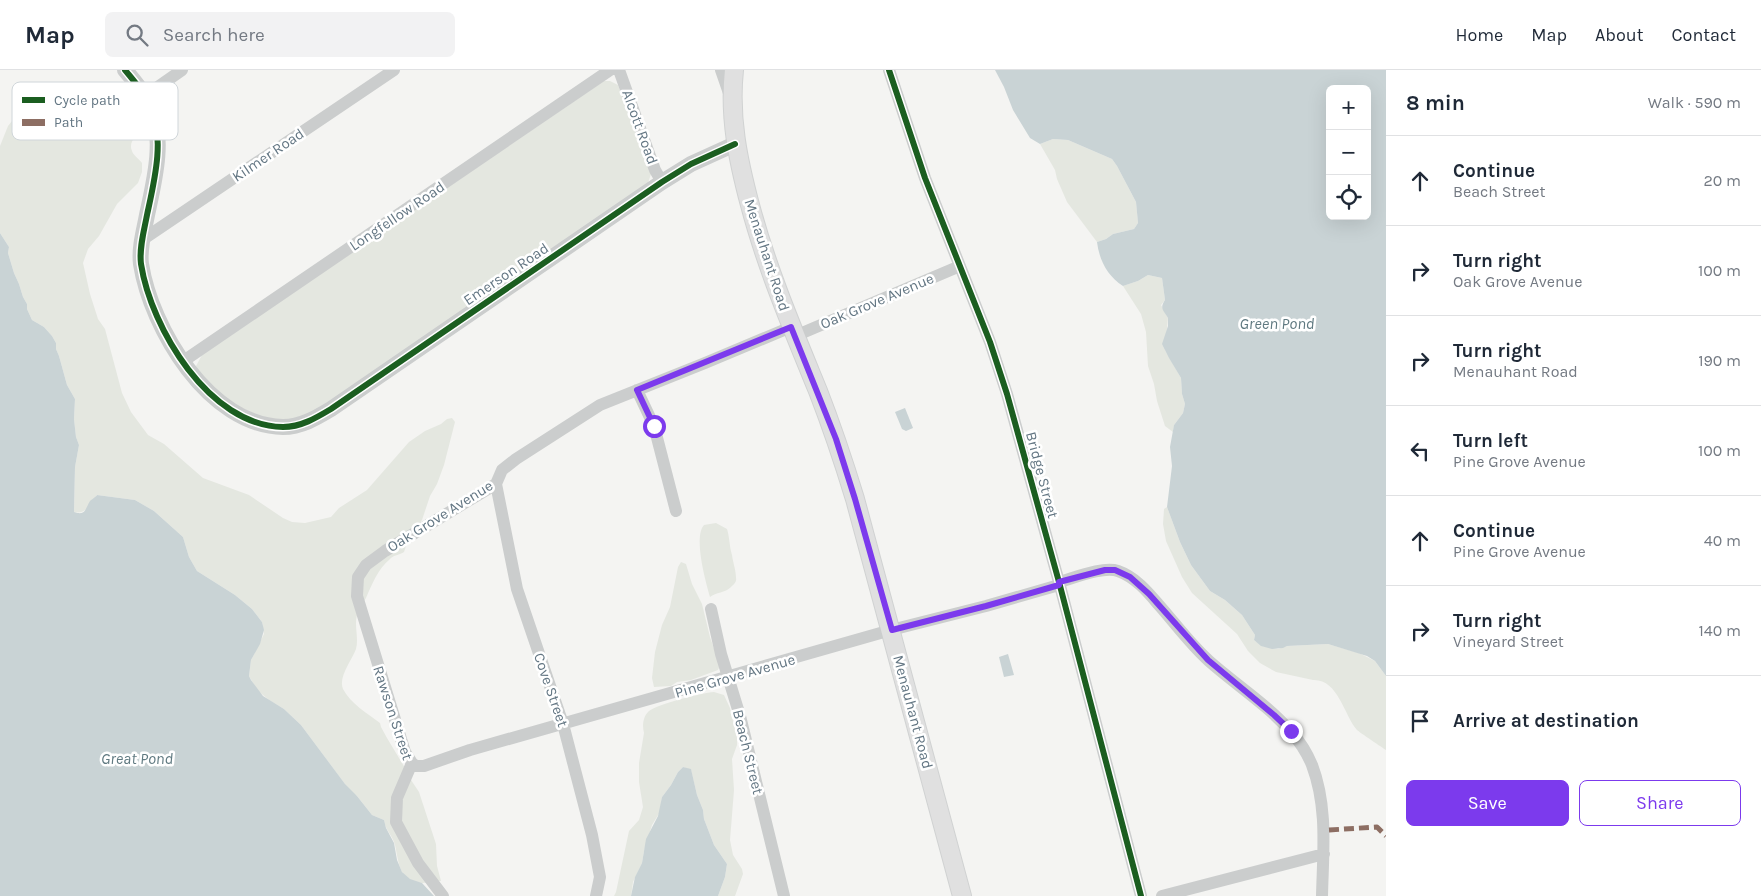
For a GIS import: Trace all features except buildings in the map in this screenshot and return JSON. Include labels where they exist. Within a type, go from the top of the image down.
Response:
[{"type":"main road","name":"Menauhant Road","points":[[734,70],[732,103],[735,144],[741,172],[762,247],[836,439],[855,499],[892,630],[962,896]]},
{"type":"street","name":"Emerson Road","points":[[125,70],[134,82]]},
{"type":"street","points":[[165,82],[182,70]]},
{"type":"street","name":"Kilmer Road","points":[[142,240],[394,70]]},
{"type":"street","name":"Longfellow Road","points":[[182,362],[610,70]]},
{"type":"street","name":"Alcott Road","points":[[620,70],[655,170],[662,182]]},
{"type":"street","points":[[721,70],[732,103]]},
{"type":"street","name":"Bridge Street","points":[[889,70],[925,178],[990,342],[1007,394],[1141,896]]},
{"type":"street","name":"Emerson Road","points":[[156,140],[157,150],[153,188],[142,240],[142,266],[150,297],[164,331],[182,362],[207,391],[238,414],[266,425],[292,426],[315,419],[331,409],[662,182],[691,164],[735,144]]},
{"type":"street","name":"Oak Grove Avenue","points":[[358,577],[366,565],[385,551],[496,484],[502,470],[516,459],[600,404],[960,266]]},
{"type":"street","points":[[637,390],[654,426],[676,511]]},
{"type":"street","name":"Cove Street","points":[[496,484],[517,589],[563,724],[592,835],[600,877],[596,896]]},
{"type":"street","name":"Pine Grove Avenue","points":[[412,762],[416,766],[424,766],[470,750],[892,630],[986,606],[1105,570],[1115,570],[1144,588],[1208,660],[1274,715],[1291,731],[1301,744],[1311,764],[1321,796],[1324,854]]},
{"type":"street","name":"Rawson Street","points":[[358,577],[357,596],[368,634],[405,752],[412,762],[397,798],[396,822],[418,863],[443,896]]},
{"type":"street","name":"Beach Street","points":[[711,609],[728,678],[740,716],[784,896]]},
{"type":"street","points":[[1162,896],[1324,854],[1322,896]]},
{"type":"shaded area","points":[[604,81],[610,81],[618,85],[651,174],[648,183],[328,405],[302,418],[275,422],[230,403],[197,370],[196,366],[202,355]]},
{"type":"shaded area","points":[[12,121],[12,140],[133,140],[131,148],[142,163],[142,172],[138,183],[117,204],[99,236],[88,249],[83,263],[98,319],[105,329],[122,393],[131,412],[148,435],[164,444],[203,478],[249,495],[292,522],[305,523],[331,517],[339,508],[367,490],[409,442],[447,419],[452,418],[455,422],[444,465],[422,520],[407,543],[404,552],[391,558],[379,572],[358,611],[356,619],[356,649],[342,679],[343,689],[350,699],[380,723],[419,792],[436,844],[437,866],[441,881],[422,883],[408,879],[404,875],[399,864],[394,842],[384,820],[372,815],[357,796],[350,791],[301,725],[284,709],[257,690],[249,676],[251,660],[264,634],[262,622],[252,609],[235,595],[197,571],[189,557],[183,537],[154,511],[135,500],[97,495],[85,510],[74,512],[75,467],[79,445],[74,419],[75,399],[67,385],[56,349],[56,343],[44,327],[32,320],[27,309],[27,304],[8,253],[9,247],[0,233],[0,146]]},
{"type":"shaded area","points":[[1053,139],[1068,140],[1112,159],[1136,202],[1138,223],[1134,229],[1113,234],[1097,242],[1067,202],[1055,170],[1040,144]]},
{"type":"shaded area","points":[[1148,275],[1162,278],[1165,300],[1161,305],[1168,318],[1165,350],[1181,378],[1185,404],[1183,413],[1174,425],[1173,432],[1165,426],[1157,401],[1148,366],[1146,332],[1141,314],[1123,286]]},
{"type":"shaded area","points":[[1167,507],[1191,565],[1210,591],[1225,600],[1242,615],[1255,635],[1254,640],[1262,646],[1278,649],[1287,646],[1328,644],[1359,653],[1375,661],[1386,676],[1386,750],[1357,730],[1340,699],[1329,685],[1322,681],[1276,672],[1260,663],[1248,651],[1237,634],[1192,593],[1182,577],[1166,541],[1163,524],[1164,509]]},
{"type":"shaded area","points":[[716,523],[727,529],[736,579],[729,589],[710,597],[701,560],[700,539],[704,525]]},
{"type":"shaded area","points":[[681,562],[686,564],[692,584],[702,604],[710,637],[720,666],[718,670],[691,680],[677,682],[671,686],[654,687],[652,678],[655,652],[662,625],[670,607],[678,567]]},
{"type":"shaded area","points":[[714,692],[724,695],[730,708],[737,738],[737,745],[732,759],[734,790],[730,840],[733,855],[743,874],[735,896],[718,896],[725,877],[727,864],[714,845],[704,819],[691,770],[683,767],[662,797],[660,812],[652,825],[642,863],[633,882],[631,896],[614,896],[629,831],[639,820],[643,807],[639,782],[639,763],[645,716],[649,711],[661,705]]},
{"type":"water","name":"Green Pond","points":[[995,70],[1386,70],[1386,676],[1375,661],[1367,656],[1328,644],[1287,646],[1272,649],[1261,646],[1254,640],[1255,635],[1242,615],[1225,600],[1210,591],[1191,565],[1167,507],[1172,466],[1170,447],[1174,425],[1183,413],[1185,404],[1181,378],[1162,344],[1168,326],[1168,318],[1162,308],[1165,300],[1162,278],[1148,275],[1123,286],[1112,277],[1105,267],[1097,242],[1113,234],[1134,229],[1138,223],[1136,202],[1112,159],[1068,140],[1053,139],[1040,144],[1030,138],[1013,110]]},
{"type":"water","name":"Great Pond","points":[[0,233],[9,247],[8,253],[27,304],[27,309],[32,320],[44,327],[56,343],[56,349],[67,385],[75,399],[74,419],[79,445],[75,467],[74,512],[83,512],[90,501],[97,495],[135,500],[154,511],[183,537],[189,557],[197,571],[235,595],[252,609],[262,622],[264,630],[260,644],[251,660],[249,676],[251,680],[263,696],[284,709],[301,725],[345,784],[372,815],[384,820],[394,843],[397,860],[402,872],[410,879],[422,883],[434,896],[0,896]]},
{"type":"water","points":[[905,408],[913,428],[906,431],[902,429],[895,412]]},
{"type":"water","points":[[1008,654],[1014,675],[1004,677],[999,657]]},
{"type":"water","points":[[683,767],[691,769],[704,819],[714,845],[727,864],[725,877],[718,896],[631,896],[635,877],[642,863],[646,839],[658,816],[662,797]]},
{"type":"marked path","points":[[1329,830],[1377,827],[1386,836]]},
{"type":"cycle path","points":[[125,70],[135,82]]},
{"type":"cycle path","points":[[889,70],[925,178],[990,342],[1007,394],[1059,582],[1141,896]]},
{"type":"cycle path","points":[[158,140],[155,175],[141,252],[141,264],[147,289],[157,316],[171,343],[188,369],[208,392],[231,410],[256,422],[283,427],[302,424],[331,409],[662,182],[691,164],[735,144]]},
{"type":"route","points":[[654,426],[637,390],[663,381],[791,327],[836,439],[892,630],[986,606],[1059,585],[1059,582],[1105,570],[1115,570],[1130,577],[1144,588],[1208,660],[1291,731]]}]
